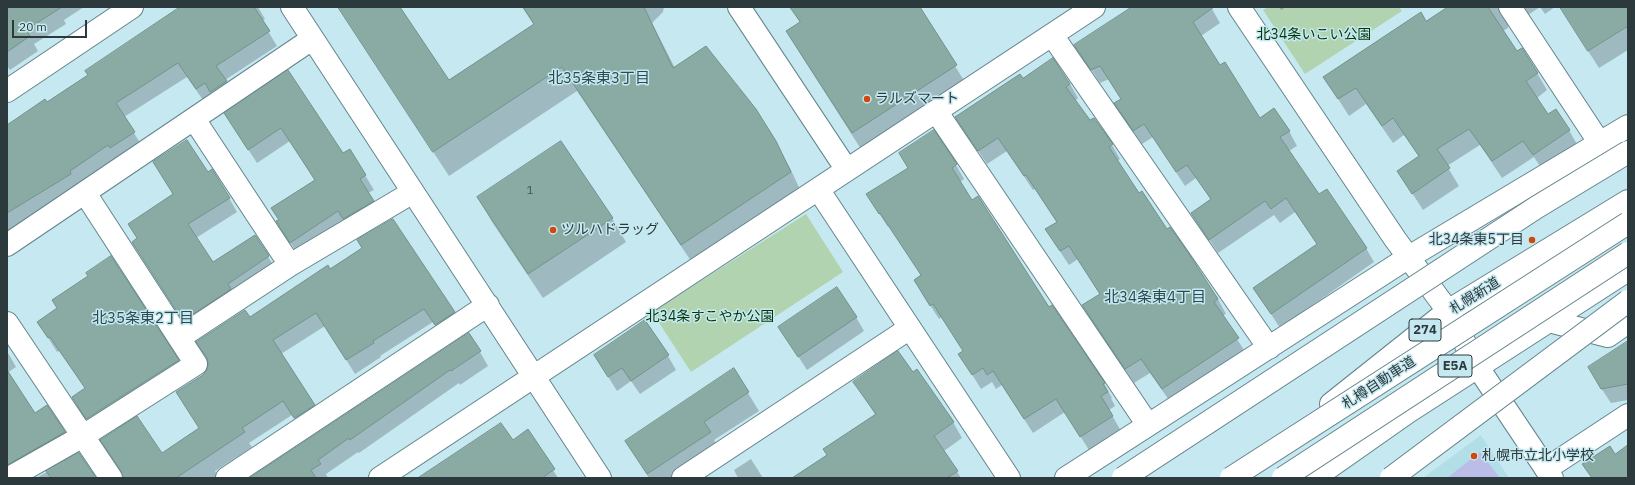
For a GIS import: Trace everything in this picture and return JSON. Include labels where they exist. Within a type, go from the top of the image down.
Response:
[{"type":"main road","points":[[7,90],[132,7]]},
{"type":"main road","points":[[292,7],[600,478]]},
{"type":"main road","points":[[739,7],[847,170]]},
{"type":"main road","points":[[380,478],[1094,7]]},
{"type":"main road","points":[[1239,7],[1395,239],[1448,312],[1477,366],[1549,473],[1628,414]]},
{"type":"main road","points":[[1510,7],[1599,142]]},
{"type":"main road","points":[[1052,35],[1269,348]]},
{"type":"main road","points":[[7,246],[312,38]]},
{"type":"main road","points":[[936,111],[1148,425]]},
{"type":"main road","points":[[194,119],[290,265]]},
{"type":"main road","points":[[1066,478],[1409,257],[1628,126]]},
{"type":"main road","points":[[1123,478],[1537,207],[1628,152]]},
{"type":"main road","points":[[818,189],[1009,478]]},
{"type":"main road","points":[[179,338],[290,265],[413,192]]},
{"type":"main road","points":[[9,478],[83,436],[196,364],[85,193]]},
{"type":"main road","name":"札幌新道","points":[[1237,478],[1448,312],[1628,201]]},
{"type":"main road","name":"札樽自動車道","points":[[1231,478],[1628,223]]},
{"type":"main road","name":"札樽自動車道","points":[[1283,478],[1628,253]]},
{"type":"main road","points":[[1314,478],[1477,366],[1628,270]]},
{"type":"main road","points":[[1391,478],[1628,301]]},
{"type":"main road","points":[[227,478],[488,306]]},
{"type":"main road","points":[[1549,321],[1608,336],[1628,322]]},
{"type":"main road","points":[[7,323],[112,478]]},
{"type":"main road","points":[[683,478],[910,328]]},
{"type":"shaded area","name":"札幌市立北小学校","points":[[1481,435],[1509,478],[1423,478]]},
{"type":"shaded area","points":[[1480,452],[1500,478],[1447,478]]},
{"type":"green space","name":"北34条いこい公園","points":[[1268,7],[1399,7],[1402,11],[1305,74],[1263,10]]},
{"type":"green space","name":"北34条すこやか公園","points":[[806,214],[843,272],[691,372],[652,312]]},
{"type":"building","points":[[7,7],[62,7],[26,30],[30,36],[7,52]]},
{"type":"building","points":[[180,7],[254,7],[270,31],[216,66],[227,81],[210,92],[205,83],[196,89],[178,63],[116,103],[135,132],[110,148],[108,145],[70,171],[71,174],[7,213],[7,125],[45,99],[47,102],[88,75],[85,71]]},
{"type":"building","points":[[338,7],[400,7],[449,80],[534,24],[523,7],[644,7],[673,68],[706,46],[756,109],[776,141],[791,172],[681,245],[562,67],[433,152]]},
{"type":"building","name":"ラルズマート","points":[[790,7],[920,7],[957,65],[852,133],[786,31],[800,22]]},
{"type":"building","points":[[1132,7],[1214,7],[1193,22],[1220,65],[1225,62],[1260,118],[1274,108],[1290,131],[1280,137],[1319,194],[1327,189],[1367,248],[1271,314],[1253,288],[1317,244],[1286,198],[1271,209],[1265,201],[1209,240],[1191,213],[1211,199],[1187,165],[1176,172],[1144,124],[1133,131],[1114,103],[1121,99],[1100,66],[1091,70],[1074,45]]},
{"type":"building","points":[[1448,7],[1488,7],[1517,51],[1522,48],[1538,73],[1526,81],[1548,114],[1556,109],[1570,130],[1533,155],[1523,141],[1492,161],[1469,129],[1437,149],[1450,168],[1412,194],[1397,171],[1419,156],[1393,118],[1382,126],[1356,88],[1338,99],[1323,77],[1421,12],[1426,21]]},
{"type":"building","points":[[1560,7],[1628,7],[1628,26],[1588,51]]},
{"type":"building","points":[[1053,58],[1070,84],[1066,87],[1090,120],[1094,118],[1113,144],[1109,147],[1139,193],[1142,191],[1167,229],[1170,227],[1189,254],[1218,299],[1214,302],[1239,338],[1162,389],[1141,359],[1125,369],[1082,305],[1100,294],[1069,246],[1060,251],[1045,229],[1057,222],[1026,175],[1024,176],[998,138],[978,151],[955,117],[1020,74],[1023,78]]},
{"type":"building","points":[[288,70],[343,153],[350,149],[366,175],[360,179],[374,201],[343,219],[338,211],[290,243],[276,221],[279,220],[271,208],[315,180],[281,128],[248,150],[224,113]]},
{"type":"building","points":[[934,130],[957,164],[952,168],[972,200],[978,196],[1049,307],[1052,305],[1105,383],[1103,384],[1108,392],[1101,396],[1113,416],[1080,437],[1056,399],[1024,419],[993,371],[987,375],[983,368],[972,375],[958,354],[963,351],[933,304],[930,306],[914,280],[921,275],[866,194],[908,168],[899,153]]},
{"type":"building","points":[[187,140],[208,172],[212,169],[230,198],[188,224],[213,262],[255,235],[269,256],[228,284],[231,289],[183,321],[132,242],[137,238],[128,224],[173,194],[153,162]]},
{"type":"building","points":[[561,141],[613,218],[528,274],[477,197]]},
{"type":"building","points":[[393,219],[455,312],[435,325],[424,309],[346,360],[316,313],[273,340],[315,405],[294,418],[283,401],[242,428],[245,432],[176,478],[123,478],[121,471],[100,440],[137,416],[162,453],[199,428],[176,392],[203,375],[207,369],[207,358],[196,342],[245,310],[250,317],[328,265],[330,269],[362,248],[357,240]]},
{"type":"building","points":[[111,256],[179,360],[86,419],[72,397],[85,388],[50,337],[48,338],[37,322],[57,308],[52,300],[88,276],[86,273]]},
{"type":"building","points":[[837,287],[857,317],[798,357],[778,327]]},
{"type":"building","points":[[645,320],[669,355],[631,381],[622,368],[608,377],[594,355]]},
{"type":"building","points":[[469,333],[481,351],[451,371],[450,370],[350,440],[349,438],[318,460],[321,464],[311,470],[316,478],[250,478]]},
{"type":"building","points":[[1628,341],[1628,384],[1601,389],[1588,367]]},
{"type":"building","points":[[898,351],[913,372],[917,369],[954,422],[934,436],[958,471],[947,478],[792,478],[827,455],[823,449],[876,414],[853,382]]},
{"type":"building","points":[[734,368],[749,392],[704,422],[711,432],[647,474],[625,441]]},
{"type":"building","points":[[7,370],[35,413],[47,405],[65,432],[7,465]]},
{"type":"building","points":[[501,423],[513,440],[528,429],[555,469],[542,478],[418,478]]},
{"type":"building","points":[[1628,445],[1628,478],[1592,478],[1582,464],[1610,446],[1615,454]]},
{"type":"building","points":[[79,453],[96,478],[51,478],[46,471]]},
{"type":"place","name":"ラルズマート","points":[[867,99]]},
{"type":"place","name":"ツルハドラッグ","points":[[553,230]]},
{"type":"place","name":"北34条東5丁目","points":[[1532,240]]},
{"type":"place","name":"札幌市立北小学校","points":[[1474,456]]},
{"type":"district","name":"北35条東3丁目","points":[[599,79]]},
{"type":"district","name":"北34条東4丁目","points":[[1155,298]]},
{"type":"district","name":"北35条東2丁目","points":[[143,319]]}]
